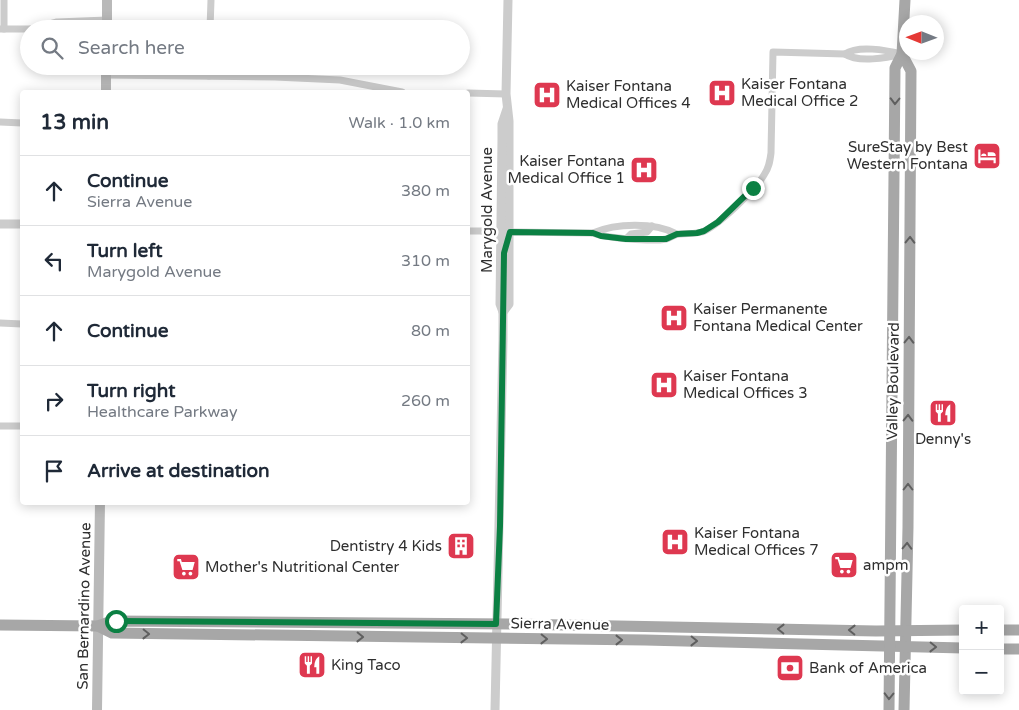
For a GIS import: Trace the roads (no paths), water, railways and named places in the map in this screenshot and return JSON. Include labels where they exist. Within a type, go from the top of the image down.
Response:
[{"type":"main road","points":[[107,0],[107,20]]},
{"type":"main road","name":"Valley Boulevard","points":[[904,15],[905,0]]},
{"type":"main road","name":"Valley Boulevard","points":[[889,710],[893,376],[892,241],[895,68],[899,60]]},
{"type":"main road","name":"Valley Boulevard","points":[[904,710],[904,630],[908,527],[911,71],[905,60]]},
{"type":"main road","points":[[106,75],[106,90]]},
{"type":"main road","points":[[892,241],[902,273],[903,285],[909,294]]},
{"type":"main road","name":"San Bernardino Avenue","points":[[98,710],[100,505]]},
{"type":"main road","name":"Sierra Avenue","points":[[0,625],[98,626],[112,621],[322,622],[959,630]]},
{"type":"main road","points":[[251,635],[270,629],[320,630],[322,622]]},
{"type":"main road","name":"Sierra Avenue","points":[[98,626],[112,633],[496,638],[959,648]]},
{"type":"main road","points":[[1004,630],[1019,630]]},
{"type":"main road","points":[[1004,649],[1019,649]]},
{"type":"street","points":[[4,0],[2,29],[20,29]]},
{"type":"street","points":[[210,20],[211,0]]},
{"type":"street","name":"Marygold Avenue","points":[[506,232],[509,214],[510,121],[506,94],[508,0]]},
{"type":"street","points":[[470,231],[593,233],[601,236],[626,239],[666,239],[677,234],[697,233],[711,227],[742,200],[762,178],[768,168],[772,153],[773,52],[845,54],[852,49],[886,50],[899,53]]},
{"type":"street","points":[[192,75],[340,80],[392,90]]},
{"type":"street","points":[[470,94],[506,94]]},
{"type":"street","name":"Marygold Avenue","points":[[506,232],[506,154],[502,139],[502,124],[507,109]]},
{"type":"street","points":[[0,122],[20,122]]},
{"type":"street","points":[[0,224],[20,224]]},
{"type":"street","points":[[593,233],[619,226],[652,226],[667,229],[677,234]]},
{"type":"street","points":[[626,239],[631,234],[647,232],[652,226]]},
{"type":"street","points":[[495,710],[504,253],[506,232]]},
{"type":"street","points":[[0,324],[20,324]]},
{"type":"street","points":[[0,426],[20,426]]},
{"type":"place","name":"Kaiser Fontana Medical Office 2","points":[[722,93]]},
{"type":"place","name":"Kaiser Fontana Medical Offices 4","points":[[547,95]]},
{"type":"place","name":"SureStay by Best Western Fontana","points":[[987,156]]},
{"type":"place","name":"Kaiser Fontana Medical Office 1","points":[[644,170]]},
{"type":"place","name":"Kaiser Permanente Fontana Medical Center","points":[[674,318]]},
{"type":"place","name":"Kaiser Fontana Medical Offices 3","points":[[664,385]]},
{"type":"place","name":"Denny's","points":[[943,413]]},
{"type":"place","name":"Kaiser Fontana Medical Offices 7","points":[[675,542]]},
{"type":"place","name":"Dentistry 4 Kids","points":[[461,546]]},
{"type":"place","name":"ampm","points":[[844,565]]},
{"type":"place","name":"Mother's Nutritional Center","points":[[186,567]]},
{"type":"place","name":"King Taco","points":[[312,665]]},
{"type":"place","name":"Bank of America","points":[[790,668]]}]
